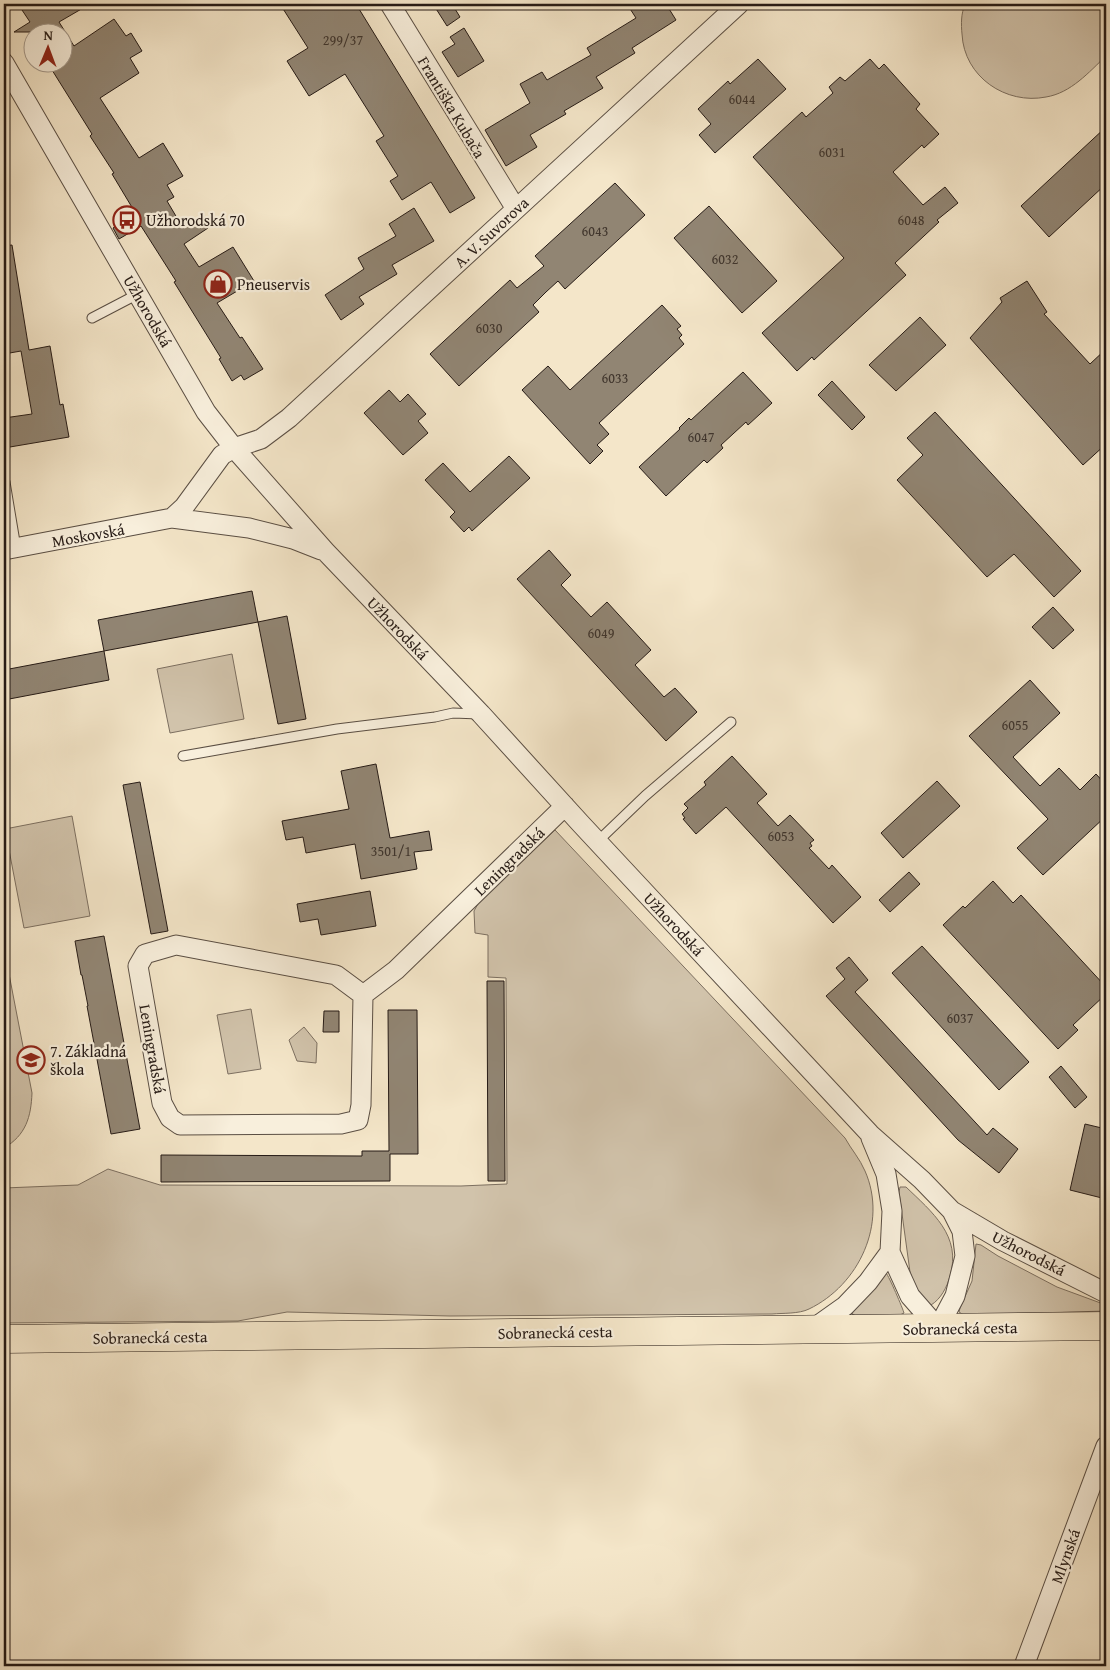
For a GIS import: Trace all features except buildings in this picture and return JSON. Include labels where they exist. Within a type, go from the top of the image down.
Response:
[{"type":"main road","name":"Sobranecká cesta","points":[[4,1339],[1106,1326]]},
{"type":"street","name":"Františka Kubača","points":[[390,4],[516,209]]},
{"type":"street","name":"A. V. Suvorova","points":[[234,448],[261,439],[290,418],[739,4]]},
{"type":"street","name":"Užhorodská","points":[[4,63],[206,412],[234,448],[325,551],[481,714],[597,842],[870,1134],[922,1180],[952,1211],[1003,1241],[1106,1293]]},
{"type":"street","points":[[172,518],[184,507],[222,455],[234,448]]},
{"type":"street","name":"Moskovská","points":[[10,549],[172,518],[249,528],[293,539],[325,551]]},
{"type":"street","name":"Leningradská","points":[[363,995],[396,970],[565,806]]},
{"type":"street","name":"Leningradská","points":[[176,945],[336,975],[363,995],[362,1104],[358,1120],[342,1124],[180,1125],[170,1118],[162,1103],[138,966],[145,954],[176,945]]},
{"type":"street","name":"Užhorodská","points":[[870,1134],[886,1174],[892,1211],[890,1252],[910,1296],[938,1328],[955,1296],[965,1256],[962,1231],[952,1211]]},
{"type":"street","points":[[812,1330],[845,1306],[868,1282],[890,1252]]},
{"type":"street","name":"Mlynská","points":[[1024,1666],[1106,1446]]},
{"type":"lane","points":[[92,318],[139,294]]},
{"type":"lane","points":[[5,482],[10,549]]},
{"type":"lane","points":[[182,756],[337,729],[435,717],[453,713],[481,714]]},
{"type":"lane","points":[[597,842],[646,796],[731,722]]},
{"type":"shaded area","points":[[965,4],[1106,4],[1106,56],[1079,81],[1055,95],[1031,98],[1016,97],[1002,92],[990,85],[970,63],[962,34]]},
{"type":"shaded area","points":[[232,654],[244,719],[170,733],[157,669]]},
{"type":"shaded area","points":[[72,816],[90,916],[24,928],[5,829]]},
{"type":"shaded area","points":[[555,830],[845,1138],[858,1158],[865,1171],[871,1191],[873,1211],[871,1231],[855,1268],[842,1285],[827,1298],[809,1309],[796,1313],[450,1316],[287,1312],[238,1321],[4,1323],[4,1188],[78,1185],[108,1169],[160,1185],[461,1186],[507,1184],[506,978],[488,977],[488,935],[475,933],[474,911],[479,902]]},
{"type":"shaded area","points":[[4,948],[32,1093],[29,1118],[26,1125],[18,1137],[4,1148]]},
{"type":"shaded area","points":[[251,1009],[261,1069],[228,1074],[217,1015]]},
{"type":"shaded area","points":[[304,1027],[317,1043],[316,1063],[297,1061],[289,1040]]},
{"type":"shaded area","points":[[900,1187],[906,1187],[935,1216],[948,1237],[952,1249],[953,1262],[949,1280],[941,1296],[931,1305],[918,1291],[910,1272],[899,1192]]},
{"type":"shaded area","points":[[976,1244],[1057,1287],[1106,1305],[1106,1311],[964,1315],[959,1312],[972,1281]]},
{"type":"shaded area","points":[[886,1273],[904,1313],[900,1315],[856,1316],[852,1314],[854,1309],[865,1299]]},
{"type":"place","name":"Užhorodská 70","points":[[127,220]]},
{"type":"place","name":"Pneuservis","points":[[218,284]]},
{"type":"place","name":"7. Základná škola","points":[[31,1060]]}]
